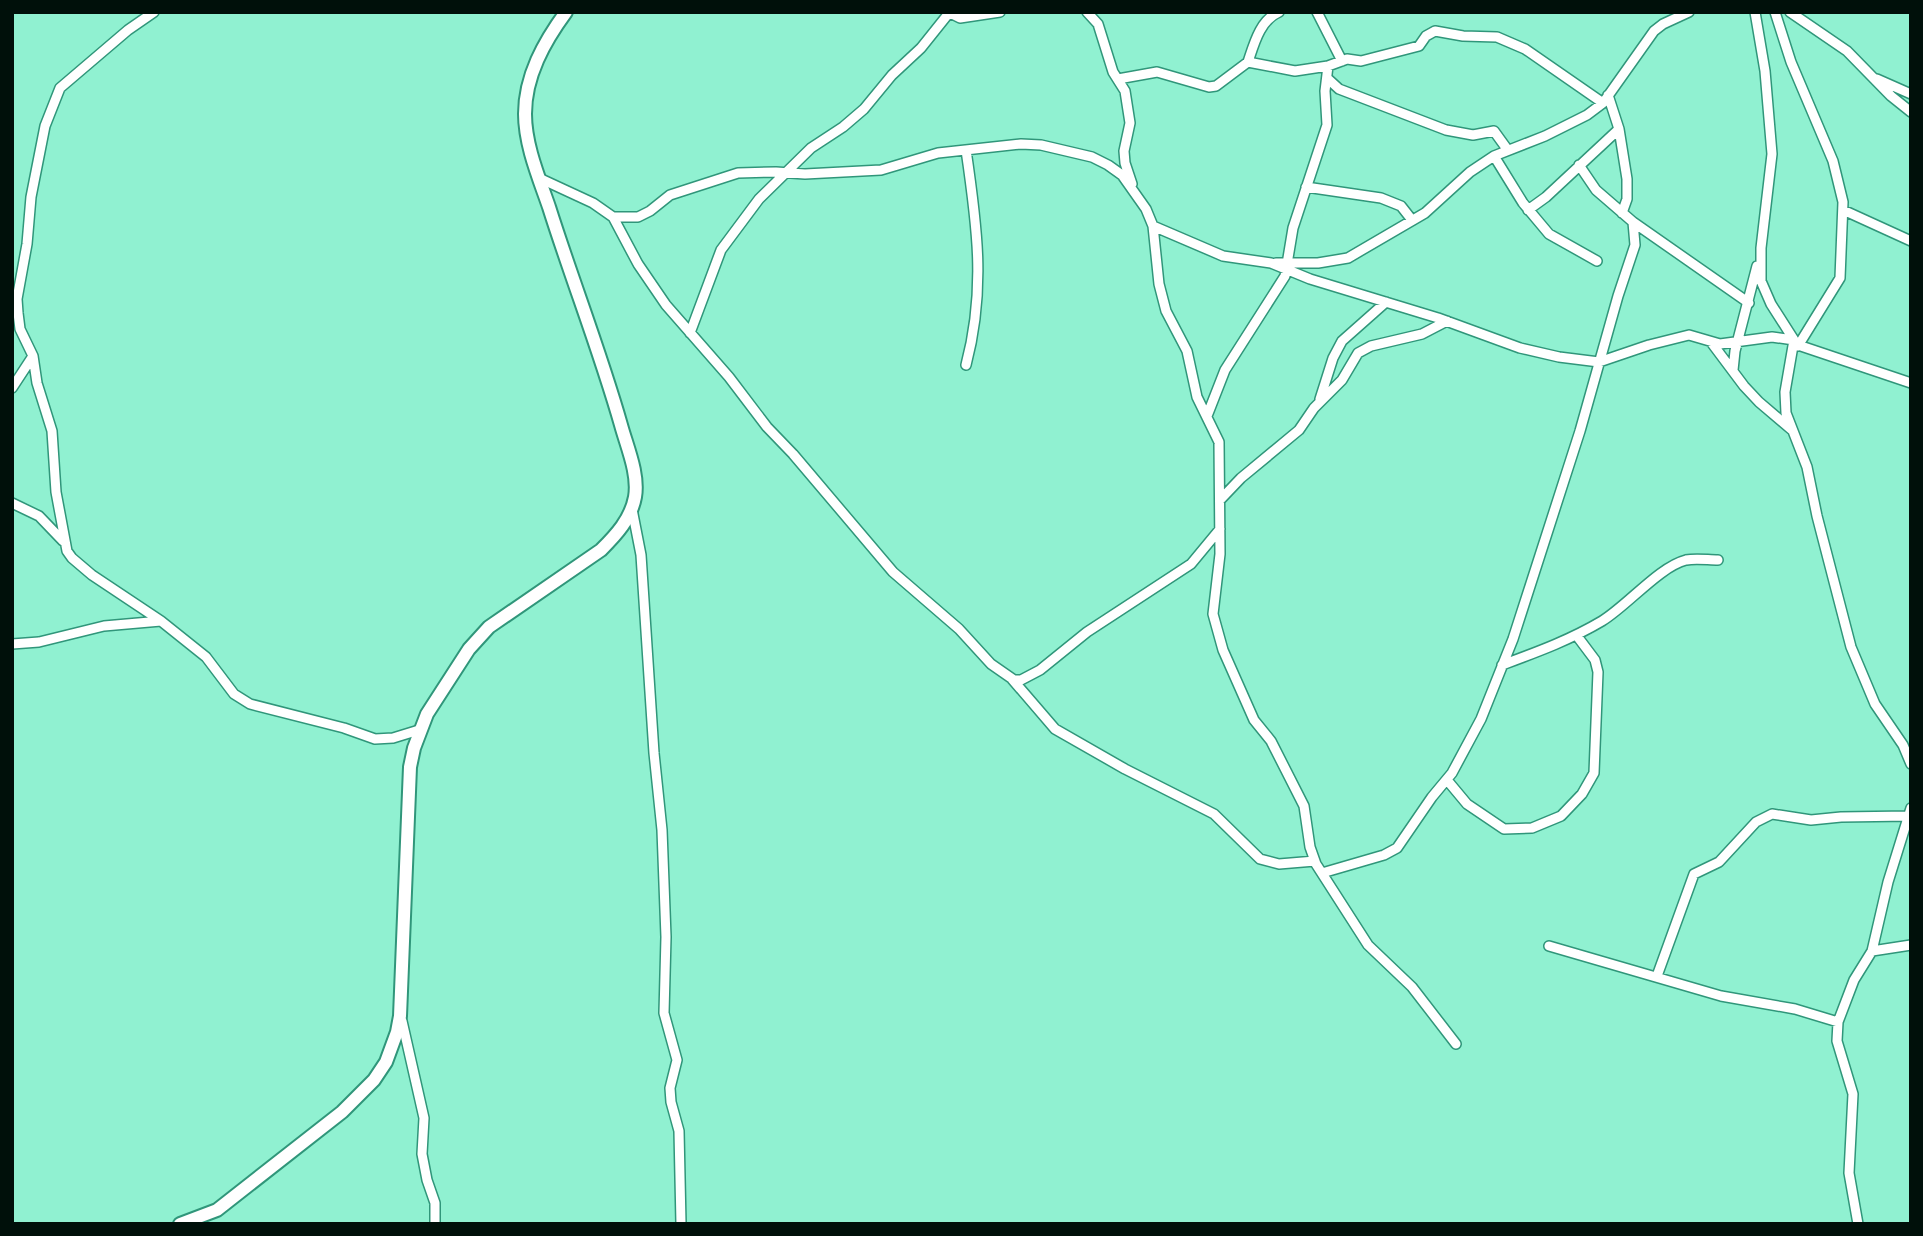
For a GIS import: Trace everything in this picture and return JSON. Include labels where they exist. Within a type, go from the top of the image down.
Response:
[{"type":"street","points":[[64,543],[54,476],[52,431],[37,383],[33,356],[20,329],[15,301],[27,244],[35,171],[48,117],[57,93],[69,79],[154,12]]},
{"type":"street","points":[[566,12],[543,47],[531,78],[525,115],[528,139],[539,178],[610,387],[630,456],[635,488],[632,509],[642,555],[654,753],[662,830],[666,937],[664,1013],[677,1060],[670,1088],[678,1131],[681,1224]]},
{"type":"street","points":[[690,333],[725,242],[760,199],[811,148],[844,127],[864,109],[892,75],[921,48],[949,13],[960,18],[1000,12]]},
{"type":"street","points":[[1087,12],[1098,24],[1108,58],[1125,91],[1130,119],[1125,163],[1153,226],[1161,296],[1166,311],[1187,351],[1197,397],[1219,442],[1220,554],[1213,614],[1216,631],[1244,701],[1254,720],[1271,741],[1304,806],[1310,847],[1315,861],[1368,946],[1412,987],[1456,1044]]},
{"type":"street","points":[[1118,79],[1157,72],[1212,87],[1218,85],[1248,62],[1262,28],[1271,16],[1279,12]]},
{"type":"street","points":[[1317,12],[1342,61]]},
{"type":"street","points":[[1153,226],[1223,256],[1287,266],[1348,258],[1425,214],[1470,172],[1494,156],[1587,116],[1605,99],[1654,31],[1689,12]]},
{"type":"street","points":[[1733,370],[1761,248],[1772,155],[1765,71],[1755,12]]},
{"type":"street","points":[[1775,12],[1791,62],[1833,161],[1842,190],[1843,210],[1839,247],[1842,266],[1840,278],[1795,343],[1784,403],[1807,467],[1851,647],[1875,704],[1903,745],[1911,764]]},
{"type":"street","points":[[1790,12],[1847,51],[1911,112]]},
{"type":"street","points":[[1248,62],[1295,71],[1342,61],[1362,61],[1419,46],[1426,36],[1435,31],[1463,36],[1497,37],[1525,49],[1605,99],[1619,129],[1628,190],[1622,213]]},
{"type":"street","points":[[1207,416],[1224,370],[1283,281],[1293,228],[1327,125],[1325,97],[1328,66]]},
{"type":"street","points":[[1872,77],[1911,94]]},
{"type":"street","points":[[1326,78],[1339,89],[1446,130],[1473,135],[1494,131],[1507,149]]},
{"type":"street","points":[[1528,210],[1546,197],[1619,129]]},
{"type":"street","points":[[613,217],[632,218],[644,215],[670,195],[725,176],[750,172],[845,173],[881,170],[938,153],[1021,144],[1041,145],[1092,157],[1122,175],[1136,192]]},
{"type":"street","points":[[966,365],[977,315],[979,266],[967,150]]},
{"type":"street","points":[[1494,156],[1528,210],[1557,240],[1597,261]]},
{"type":"street","points":[[1579,164],[1596,190],[1633,222],[1749,303]]},
{"type":"street","points":[[539,178],[582,197],[613,217],[666,305],[735,385],[767,427],[793,453],[893,572],[959,629],[991,664],[1012,679],[1055,729],[1125,769],[1214,814],[1260,859],[1279,864],[1315,861]]},
{"type":"street","points":[[1306,187],[1381,198],[1401,206],[1412,220]]},
{"type":"street","points":[[1843,210],[1911,242]]},
{"type":"street","points":[[1322,873],[1397,848],[1447,780],[1481,719],[1502,665],[1580,431],[1635,245],[1633,222]]},
{"type":"street","points":[[1761,248],[1763,290],[1795,343]]},
{"type":"street","points":[[1287,266],[1310,279],[1447,321],[1520,348],[1559,357],[1599,362],[1687,335],[1720,344],[1772,337],[1911,383]]},
{"type":"street","points":[[1318,402],[1333,358],[1342,341],[1386,302]]},
{"type":"street","points":[[1220,500],[1241,478],[1290,440],[1318,402],[1342,380],[1353,360],[1363,349],[1422,334],[1447,321]]},
{"type":"street","points":[[1711,342],[1744,386],[1793,430]]},
{"type":"street","points":[[12,388],[33,356]]},
{"type":"street","points":[[12,503],[39,516],[64,543],[78,564],[161,621],[206,657],[234,694],[250,704],[344,728],[375,739],[393,738],[419,730]]},
{"type":"street","points":[[180,1224],[217,1210],[342,1112],[374,1080],[386,1062],[400,1016],[410,767],[419,730],[451,673],[489,627],[601,550],[616,536],[632,509]]},
{"type":"street","points":[[1012,679],[1021,680],[1040,670],[1087,632],[1191,564],[1220,529]]},
{"type":"street","points":[[1502,665],[1577,636],[1615,613],[1667,570],[1688,559],[1718,561]]},
{"type":"street","points":[[12,644],[39,642],[104,626],[161,621]]},
{"type":"street","points":[[1447,780],[1467,804],[1491,822],[1509,831],[1532,828],[1561,816],[1582,794],[1595,766],[1598,672],[1595,660],[1577,636]]},
{"type":"street","points":[[1657,975],[1694,874],[1719,862],[1761,818],[1772,814],[1811,820],[1910,812],[1888,882],[1872,951],[1854,980],[1838,1022],[1837,1041],[1853,1094],[1849,1173],[1858,1224]]},
{"type":"street","points":[[1872,951],[1911,945]]},
{"type":"street","points":[[1549,946],[1657,975],[1721,996],[1787,1007],[1838,1022]]},
{"type":"street","points":[[400,1016],[424,1118],[422,1154],[435,1203],[435,1224]]}]
